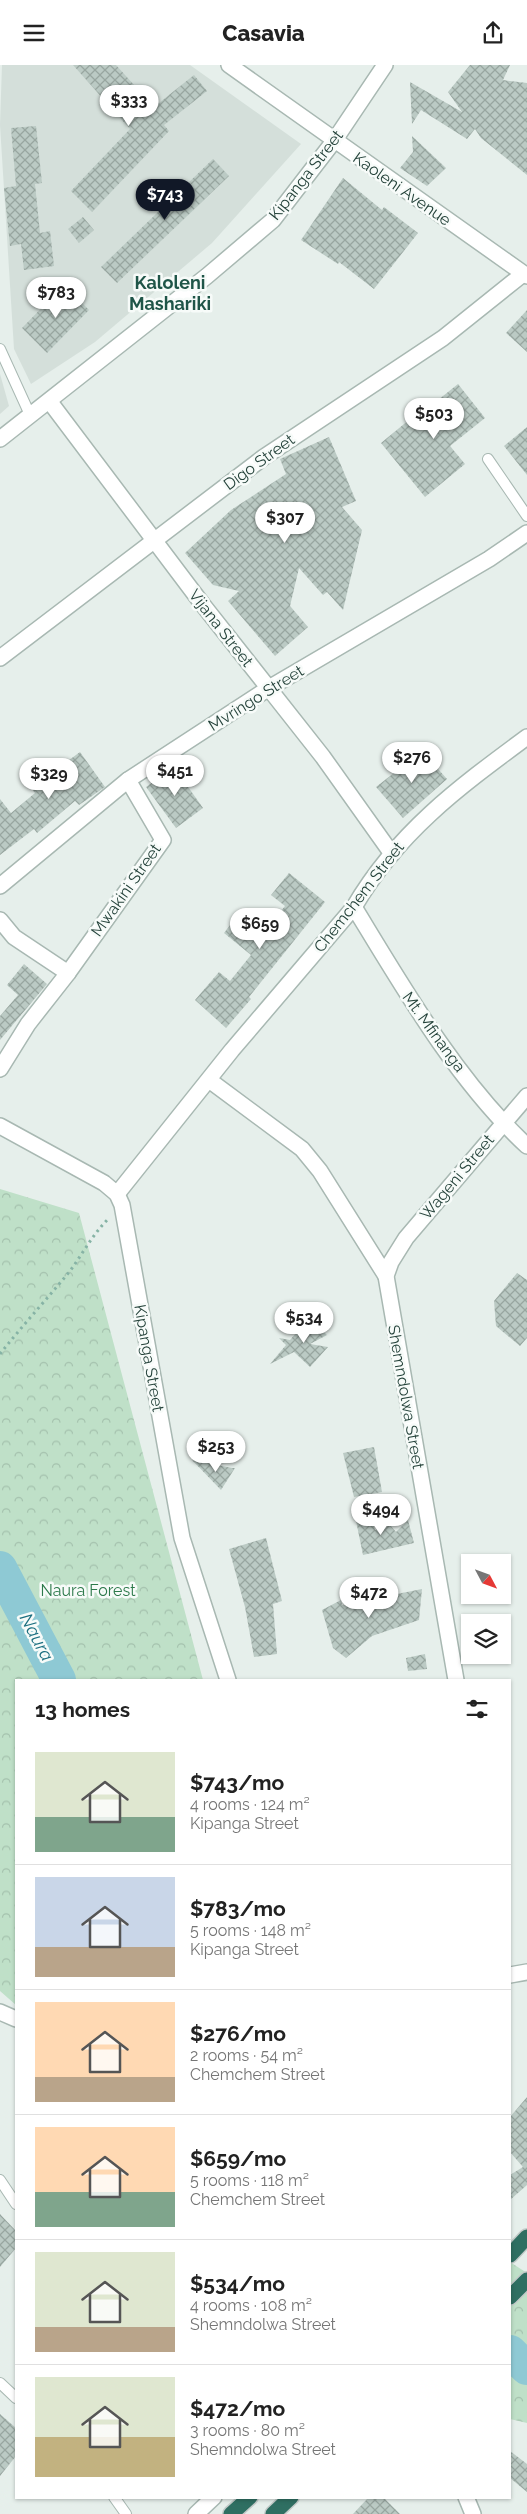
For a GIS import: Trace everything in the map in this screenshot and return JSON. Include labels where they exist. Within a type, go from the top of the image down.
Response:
[{"type":"highway","points":[[511,2254],[527,2237]]},
{"type":"highway","points":[[511,2296],[527,2280]]},
{"type":"highway","points":[[231,2514],[248,2499]]},
{"type":"highway","points":[[273,2514],[289,2499]]},
{"type":"street","name":"Kaoleni Avenue","points":[[229,65],[525,275]]},
{"type":"street","name":"Kipanga Street","points":[[0,439],[31,417],[207,277],[273,219],[334,141],[385,65]]},
{"type":"street","name":"Digo Street","points":[[0,658],[264,457],[443,338],[525,275]]},
{"type":"street","name":"Vijana Street","points":[[50,402],[154,541],[323,757],[392,854]]},
{"type":"street","name":"Mvringo Street","points":[[0,886],[128,780],[269,688],[489,559],[527,533]]},
{"type":"street","name":"Chemchem Street","points":[[120,1200],[209,1079],[354,907],[369,882],[424,817],[473,777],[527,737]]},
{"type":"street","name":"Mwakini Street","points":[[68,973],[163,840],[128,780]]},
{"type":"street","name":"Mt. Mfinanga","points":[[354,907],[420,1015],[502,1123],[527,1146]]},
{"type":"street","points":[[0,920],[14,937],[68,973],[28,1024],[0,1069]]},
{"type":"street","points":[[209,1079],[302,1149],[320,1171],[386,1277]]},
{"type":"street","name":"Wageni Street","points":[[391,1262],[406,1238],[502,1123],[527,1096]]},
{"type":"street","points":[[0,1126],[104,1183],[120,1200]]},
{"type":"street","name":"Kipanga Street","points":[[120,1200],[182,1538],[228,1679]]},
{"type":"street","name":"Shemndolwa Street","points":[[391,1262],[386,1277],[456,1679]]},
{"type":"street","points":[[511,1975],[527,1972]]},
{"type":"street","points":[[0,2012],[15,2019]]},
{"type":"street","points":[[196,2514],[212,2499]]},
{"type":"street","points":[[467,2499],[473,2514]]},
{"type":"lane","points":[[0,349],[31,417]]},
{"type":"lane","points":[[488,459],[527,516]]},
{"type":"lane","points":[[0,2180],[15,2202]]},
{"type":"lane","points":[[0,2383],[15,2397]]},
{"type":"lane","points":[[115,2499],[126,2514]]},
{"type":"path","points":[[0,1354],[72,1267],[120,1200]]},
{"type":"shaded area","points":[[2,65],[190,65],[301,144],[212,243],[95,342],[31,384],[14,349],[0,125]]},
{"type":"shaded area","points":[[0,374],[9,406],[0,414]]},
{"type":"green space","name":"Naura Forest","points":[[0,1189],[79,1213],[203,1679],[15,1679],[15,2004],[0,1991]]},
{"type":"green space","points":[[511,2263],[527,2273],[527,2423],[511,2419]]},
{"type":"building","points":[[73,65],[116,65],[154,107],[194,75],[207,91],[164,125],[169,131],[92,212],[71,191],[130,129]]},
{"type":"building","points":[[470,65],[510,65],[503,80],[527,83],[527,175],[481,138],[475,129],[467,139],[421,110],[412,124],[410,82],[462,112],[448,92]]},
{"type":"building","points":[[36,126],[42,183],[35,184],[40,233],[50,231],[54,266],[24,270],[21,244],[10,246],[4,188],[16,186],[11,128]]},
{"type":"building","points":[[412,136],[446,168],[427,186],[400,168],[413,152]]},
{"type":"building","points":[[213,159],[229,176],[117,283],[101,267]]},
{"type":"building","points":[[343,178],[382,210],[384,207],[418,233],[374,289],[339,262],[338,264],[301,240]]},
{"type":"building","points":[[83,217],[94,230],[79,243],[68,229]]},
{"type":"building","points":[[64,285],[89,310],[47,353],[22,328]]},
{"type":"building","points":[[527,310],[527,352],[506,333]]},
{"type":"building","points":[[458,384],[485,418],[450,446],[465,464],[425,497],[381,443],[421,410],[423,412]]},
{"type":"building","points":[[527,427],[527,475],[504,446]]},
{"type":"building","points":[[329,437],[356,501],[342,507],[362,530],[343,610],[327,592],[323,595],[299,568],[290,606],[308,627],[275,656],[228,601],[239,591],[213,585],[185,553],[231,510],[286,474],[280,459]]},
{"type":"building","points":[[422,751],[447,779],[403,818],[376,787]]},
{"type":"building","points":[[80,752],[105,787],[79,805],[75,801],[37,833],[34,829],[0,855],[0,799],[11,813],[35,793],[31,788]]},
{"type":"building","points":[[174,767],[203,808],[176,828],[146,787]]},
{"type":"building","points":[[289,873],[325,902],[249,997],[251,999],[226,1028],[195,1000],[219,972],[230,981],[251,955],[224,933],[238,915],[263,934],[285,906],[271,895]]},
{"type":"building","points":[[24,964],[47,984],[0,1040],[0,1016],[18,995],[7,985]]},
{"type":"building","points":[[517,1273],[527,1280],[527,1338],[520,1346],[496,1326],[494,1301]]},
{"type":"building","points":[[309,1318],[327,1335],[310,1344],[328,1347],[310,1367],[294,1352],[270,1364],[286,1345],[279,1338],[290,1340]]},
{"type":"building","points":[[374,1447],[382,1492],[354,1497],[343,1453]]},
{"type":"building","points":[[192,1460],[232,1468],[235,1468],[221,1490]]},
{"type":"building","points":[[371,1513],[375,1530],[390,1525],[396,1532],[408,1520],[414,1543],[363,1555],[355,1516]]},
{"type":"building","points":[[266,1538],[282,1601],[273,1604],[277,1654],[254,1657],[245,1607],[229,1549]]},
{"type":"building","points":[[422,1589],[419,1620],[372,1636],[346,1658],[333,1648],[322,1610],[341,1600],[342,1605]]},
{"type":"building","points":[[425,1654],[427,1669],[408,1671],[406,1658]]},
{"type":"building","points":[[527,2097],[527,2185],[511,2199],[511,2174],[523,2167],[511,2153],[511,2116]]},
{"type":"building","points":[[0,2214],[15,2230],[15,2249],[0,2267]]},
{"type":"building","points":[[0,2414],[15,2427],[15,2457],[0,2476]]},
{"type":"building","points":[[511,2452],[527,2464],[527,2492],[511,2479]]},
{"type":"building","points":[[367,2499],[385,2499],[400,2514],[353,2514]]},
{"type":"waterway","name":"Naura","points":[[0,1568],[58,1679]]},
{"type":"waterway","name":"Naura","points":[[511,2353],[527,2368]]},
{"type":"district","name":"Kaloleni Mashariki","points":[[170,292]]}]
